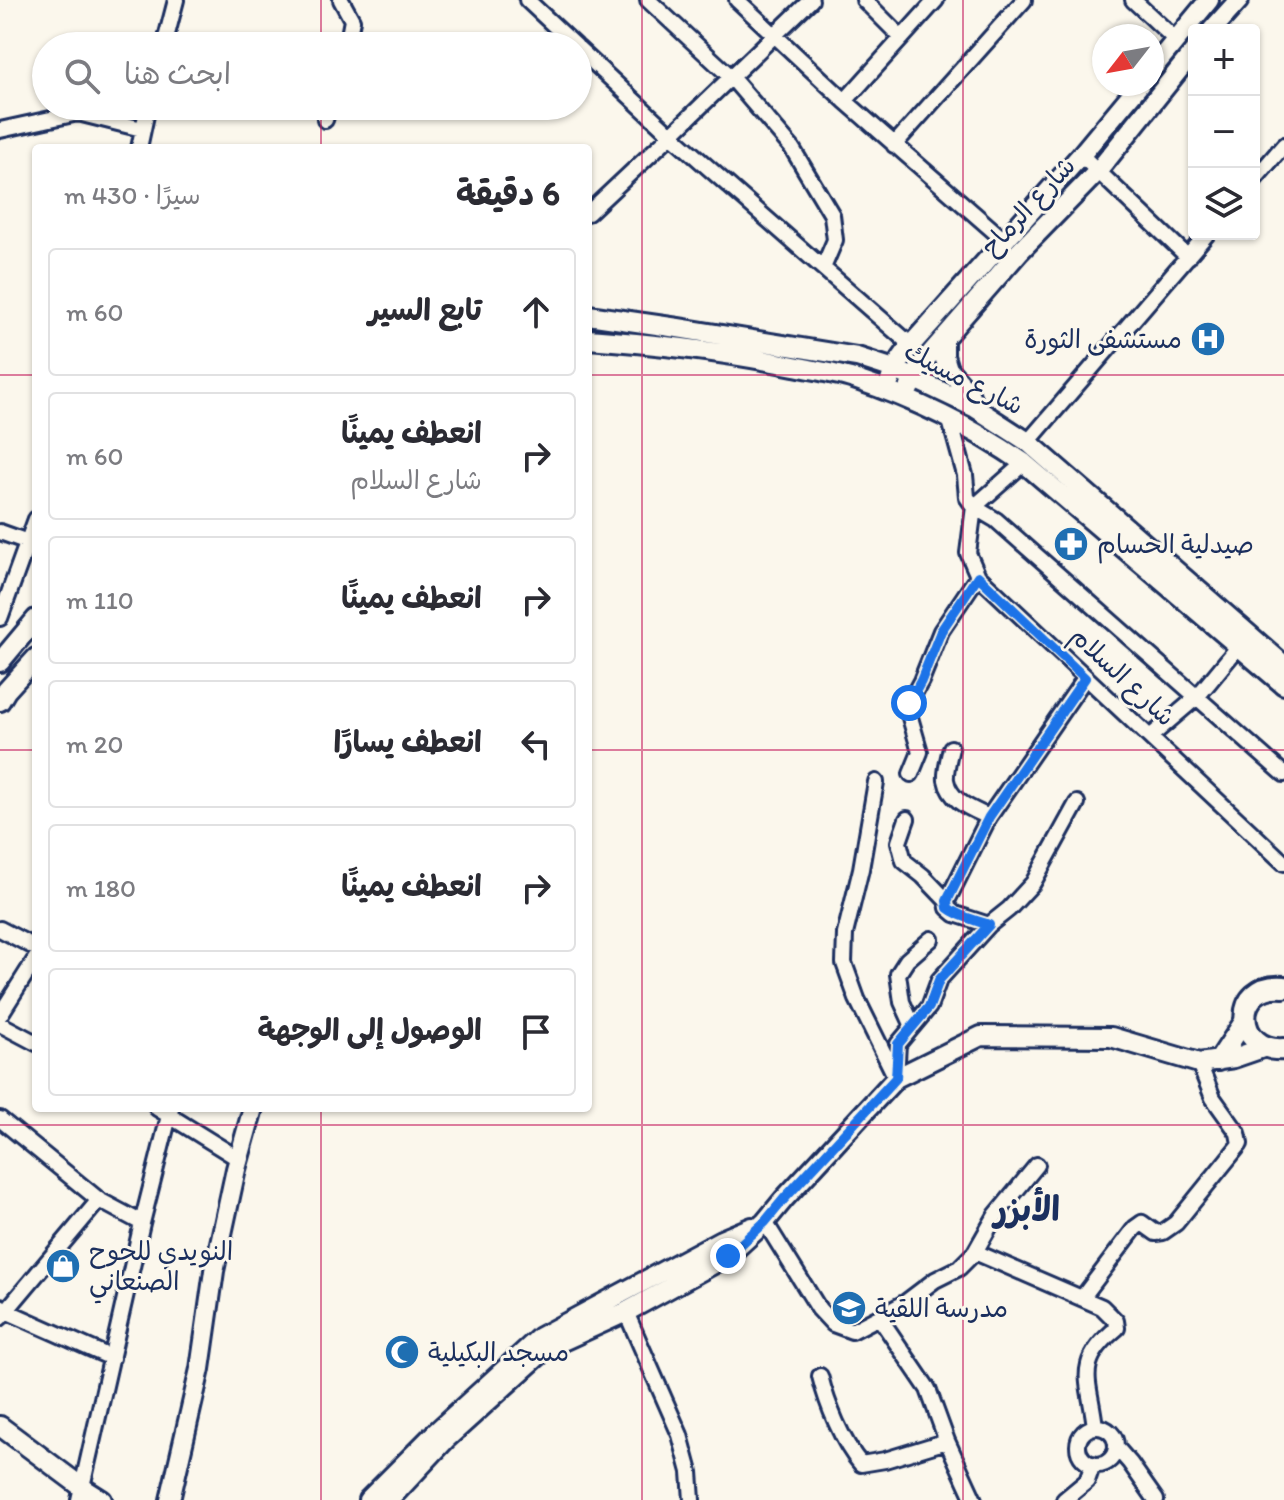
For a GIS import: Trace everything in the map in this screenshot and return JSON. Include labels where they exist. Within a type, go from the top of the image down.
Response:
[{"type":"main road","points":[[1279,1049],[1256,1041],[1248,1032],[1245,1020],[1249,1002],[1263,989],[1280,981]]},
{"type":"street","points":[[168,32],[176,0]]},
{"type":"street","points":[[341,0],[352,20],[350,32]]},
{"type":"street","points":[[527,0],[561,32]]},
{"type":"street","points":[[648,0],[731,77],[792,148],[832,215],[835,240],[823,268]]},
{"type":"street","points":[[737,0],[845,101],[1004,240]]},
{"type":"street","points":[[592,209],[811,0]]},
{"type":"street","points":[[864,0],[902,38]]},
{"type":"street","points":[[845,101],[936,0]]},
{"type":"street","points":[[894,145],[1024,0]]},
{"type":"street","points":[[1133,0],[1176,40]]},
{"type":"street","points":[[1164,54],[1209,0]]},
{"type":"street","points":[[1217,24],[1239,0]]},
{"type":"street","name":"شارع الرماح","points":[[906,399],[913,379],[925,360],[1019,252],[1098,171],[1188,58]]},
{"type":"street","points":[[592,61],[671,135],[911,345]]},
{"type":"street","name":"شارع الرماح","points":[[886,391],[894,369],[911,345],[1130,96]]},
{"type":"street","points":[[0,130],[46,120]]},
{"type":"street","points":[[106,120],[142,129]]},
{"type":"street","points":[[140,144],[144,120]]},
{"type":"street","points":[[1260,173],[1284,145]]},
{"type":"street","points":[[1081,155],[1188,257]]},
{"type":"street","points":[[1028,442],[1202,240]]},
{"type":"street","name":"شارع مسيك","points":[[592,316],[857,357],[894,369],[974,407],[1028,442],[1284,665]]},
{"type":"street","points":[[944,338],[948,369],[969,393],[974,407]]},
{"type":"street","name":"شارع مسيك","points":[[592,339],[683,347],[851,378],[949,417],[990,439],[1024,463],[1284,685]]},
{"type":"street","points":[[949,417],[965,475],[967,497],[974,507],[996,520],[1284,774]]},
{"type":"street","points":[[911,774],[920,752],[909,714],[909,703],[941,631],[978,576],[968,553],[974,507],[1024,463]]},
{"type":"street","points":[[0,618],[32,530]]},
{"type":"street","points":[[0,532],[28,542]]},
{"type":"street","name":"شارع السلام","points":[[978,576],[1284,863]]},
{"type":"street","points":[[0,662],[32,624]]},
{"type":"street","points":[[1150,737],[1197,697],[1239,646]]},
{"type":"street","points":[[0,701],[32,662]]},
{"type":"street","points":[[989,925],[955,914],[948,908],[947,901],[989,817],[1085,678]]},
{"type":"street","points":[[951,748],[946,780],[954,796],[960,803],[989,817]]},
{"type":"street","points":[[876,782],[861,869],[845,934],[844,963],[857,999],[896,1078]]},
{"type":"street","points":[[896,1078],[898,1044],[929,1007],[939,980],[1033,883],[1077,803]]},
{"type":"street","points":[[907,819],[899,842],[904,861],[947,901]]},
{"type":"street","points":[[0,929],[32,946]]},
{"type":"street","points":[[913,1026],[902,1002],[898,974],[907,960],[931,939]]},
{"type":"street","points":[[0,1015],[32,964]]},
{"type":"street","points":[[1082,1298],[1135,1228],[1142,1223],[1156,1233],[1176,1223],[1240,1144],[1238,1133],[1213,1098],[1209,1062],[1245,1020]]},
{"type":"street","points":[[0,1024],[32,1041]]},
{"type":"street","points":[[389,1500],[446,1439],[547,1348],[626,1312],[728,1256],[765,1222],[896,1078],[981,1036],[1111,1037],[1209,1062],[1279,1049]]},
{"type":"street","points":[[81,1494],[166,1112]]},
{"type":"street","points":[[169,1112],[239,1159]]},
{"type":"street","points":[[170,1500],[200,1369],[214,1271],[252,1112]]},
{"type":"street","points":[[0,1119],[99,1200],[142,1223]]},
{"type":"street","points":[[765,1222],[819,1309],[833,1324],[852,1331],[906,1302],[935,1280],[959,1268],[975,1252],[996,1215],[1037,1165]]},
{"type":"street","points":[[99,1200],[2,1312],[112,1358]]},
{"type":"street","points":[[368,1500],[435,1433],[540,1337],[721,1240],[765,1222]]},
{"type":"street","points":[[975,1252],[1102,1307],[1116,1321],[1117,1328],[1102,1340],[1088,1363],[1087,1387],[1095,1427]]},
{"type":"street","points":[[626,1312],[680,1435],[690,1472],[692,1500]]},
{"type":"street","points":[[879,1317],[928,1389],[974,1500]]},
{"type":"street","points":[[820,1376],[843,1437],[861,1464],[947,1441]]},
{"type":"street","points":[[0,1426],[81,1494],[102,1500]]},
{"type":"street","points":[[1116,1447],[1106,1463],[1093,1464],[1083,1457],[1079,1445],[1084,1433],[1095,1427],[1108,1430],[1116,1447],[1156,1500]]},
{"type":"street","points":[[1064,1500],[1087,1481],[1093,1464]]},
{"type":"place","name":"مستشفى الثورة","points":[[1208,339]]},
{"type":"place","name":"صيدلية الحسام","points":[[1071,544]]},
{"type":"place","name":"النويدي للحوح الصنعاني","points":[[63,1266]]},
{"type":"place","name":"مدرسة اللقية","points":[[849,1308]]},
{"type":"place","name":"مسجد البكيلية","points":[[402,1352]]},
{"type":"district","name":"الأبزر","points":[[1027,1209]]},
{"type":"route","points":[[728,1256],[765,1222],[896,1078],[898,1044],[929,1007],[939,980],[989,925],[955,914],[948,908],[947,901],[989,817],[1085,678],[978,576],[941,631],[909,703]]}]
